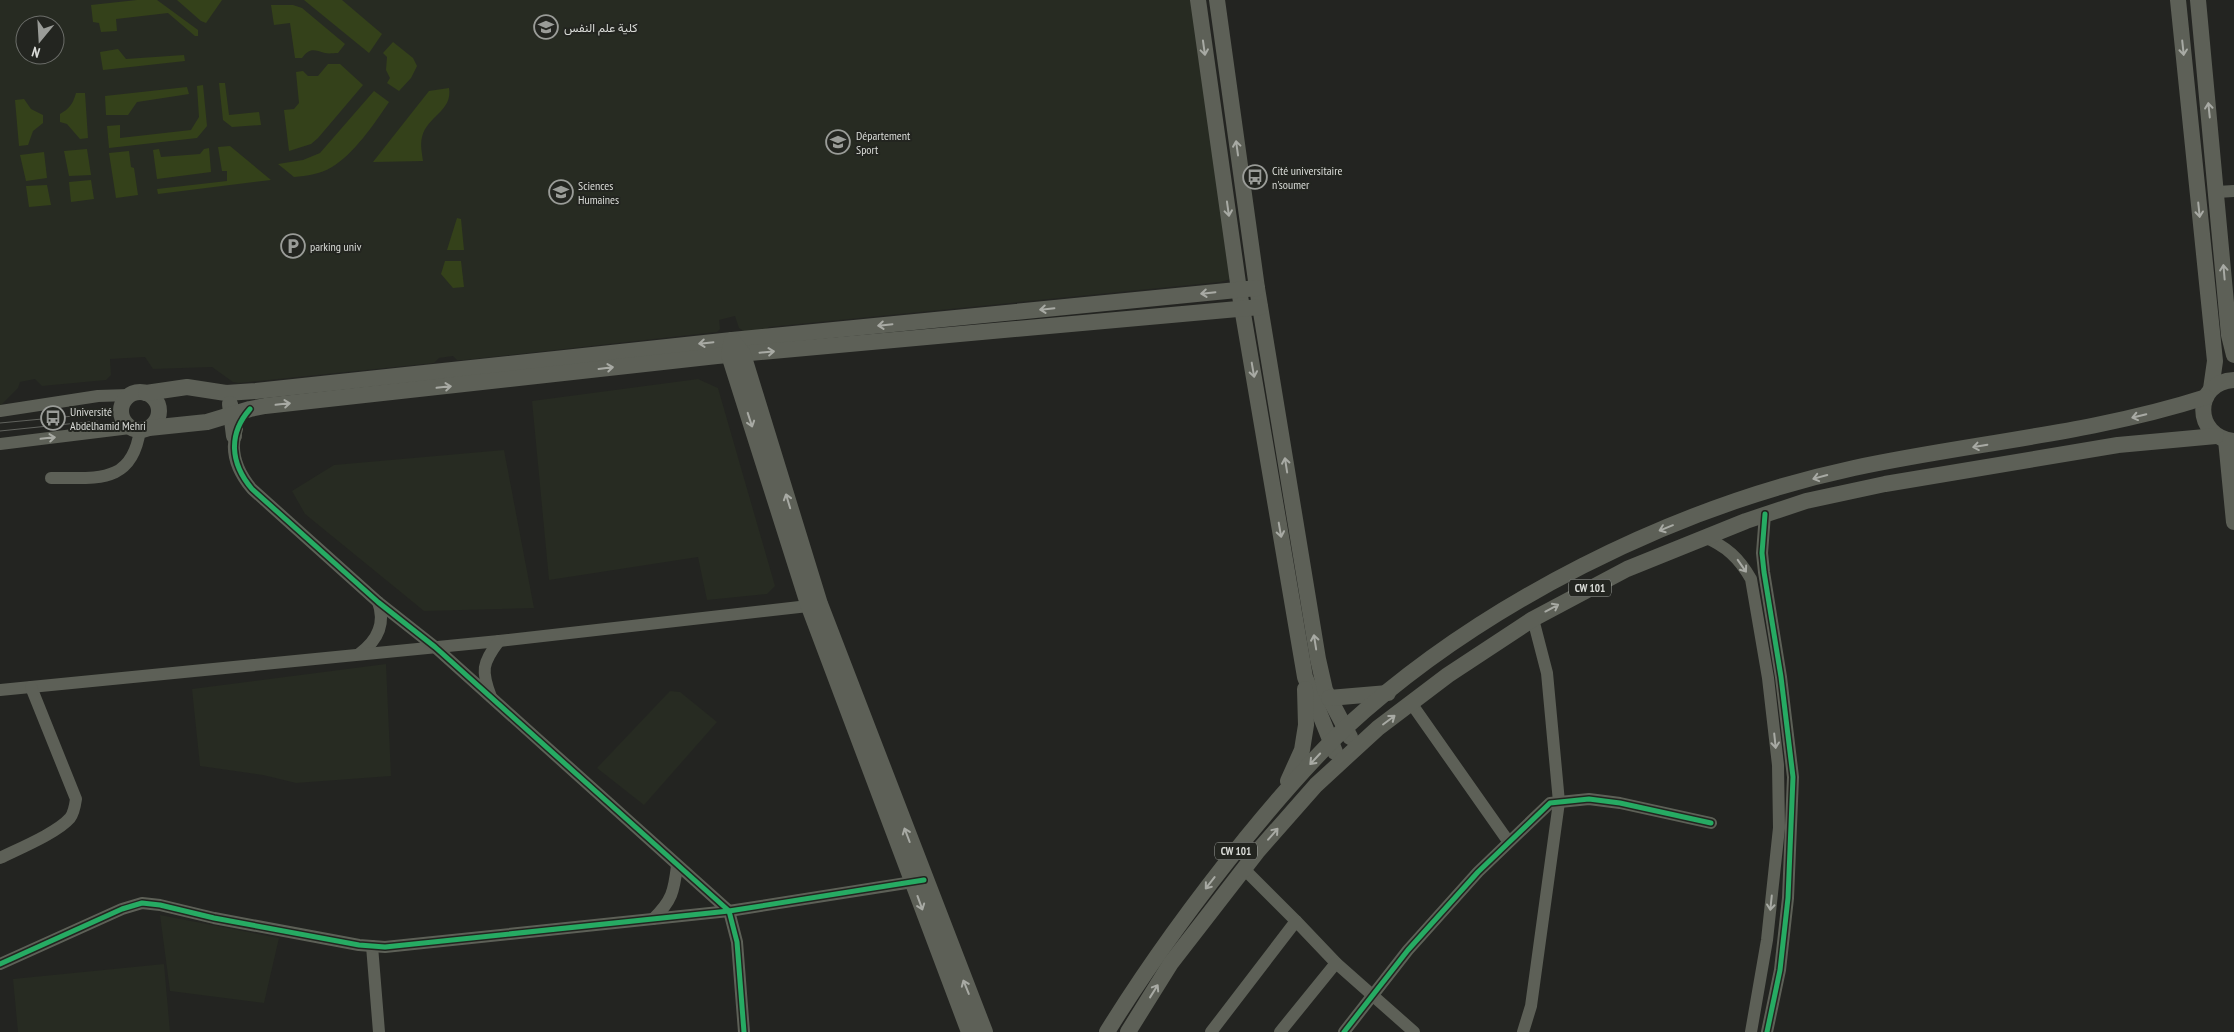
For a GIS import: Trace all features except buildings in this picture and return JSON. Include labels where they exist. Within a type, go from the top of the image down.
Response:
[{"type":"main road","points":[[1198,0],[1239,290],[1305,677],[1306,725],[1302,750],[1282,794]]},
{"type":"main road","points":[[1217,0],[1257,288],[1322,695],[1331,743],[1340,763]]},
{"type":"main road","points":[[2178,0],[2215,361],[2203,408],[2204,419],[2209,428],[2225,439],[2234,522]]},
{"type":"main road","points":[[2198,0],[2229,335],[2234,355]]},
{"type":"main road","points":[[1257,288],[735,350],[250,409],[203,423],[140,429],[121,414],[122,403],[128,395],[138,392],[146,393],[187,387],[226,393],[424,374],[735,350],[1260,307]]},
{"type":"main road","points":[[735,350],[814,605],[918,881],[969,1032]]},
{"type":"main road","points":[[2208,393],[2220,382],[2234,380]]},
{"type":"main road","points":[[140,429],[158,419],[159,406],[152,396],[146,393]]},
{"type":"main road","points":[[226,393],[233,414],[234,439]]},
{"type":"main road","name":"CW 101","points":[[1107,1032],[1143,974],[1182,919],[1282,794],[1331,743],[1345,729],[1444,648],[1528,596],[1658,530],[1725,504],[1853,468],[2079,429],[2137,417],[2208,393]]},
{"type":"main road","name":"CW 101","points":[[1128,1032],[1171,963],[1244,869],[1316,785],[1378,728],[1448,675],[1533,619],[1627,569],[1704,537],[1806,501],[1894,483],[2118,445],[2225,439]]},
{"type":"main road","points":[[1273,490],[1289,486]]},
{"type":"main road","points":[[1305,677],[1322,695],[1356,748]]},
{"type":"main road","points":[[1322,695],[1388,693]]},
{"type":"main road","points":[[918,881],[984,1032]]},
{"type":"street","points":[[2217,192],[2234,191]]},
{"type":"street","points":[[0,411],[98,396],[128,395]]},
{"type":"street","points":[[250,409],[240,421],[234,439],[235,461],[239,471],[252,489],[378,602],[435,647],[491,700],[728,911],[737,942],[744,1032]]},
{"type":"street","points":[[216,420],[234,439]]},
{"type":"street","points":[[0,444],[140,429],[136,452],[124,467],[114,474],[97,477],[51,478]]},
{"type":"street","points":[[1751,1032],[1767,940],[1779,828],[1779,711],[1762,553],[1765,514]]},
{"type":"street","points":[[1704,537],[1719,543],[1732,553],[1743,565],[1751,580],[1793,777],[1788,898],[1780,970],[1768,1032]]},
{"type":"street","points":[[357,655],[372,645],[378,632],[382,619],[378,602]]},
{"type":"street","points":[[0,690],[499,641],[814,605]]},
{"type":"street","points":[[1523,1032],[1531,1006],[1559,802],[1547,673],[1533,619]]},
{"type":"street","points":[[491,700],[483,669],[487,657],[499,641]]},
{"type":"street","points":[[0,858],[59,827],[70,818],[76,799],[31,687]]},
{"type":"street","points":[[1411,703],[1508,841]]},
{"type":"street","points":[[1344,1032],[1372,994],[1415,943],[1508,841],[1550,803],[1589,799],[1620,803],[1711,823]]},
{"type":"street","points":[[653,919],[669,904],[673,893],[677,866]]},
{"type":"street","points":[[1244,869],[1336,963],[1414,1032]]},
{"type":"street","points":[[0,964],[122,909],[142,903],[160,905],[214,918],[385,947],[728,911],[918,881]]},
{"type":"street","points":[[1211,1032],[1296,921]]},
{"type":"street","points":[[372,946],[379,1032]]},
{"type":"street","points":[[1280,1032],[1336,963]]},
{"type":"shaded area","points":[[0,0],[1203,0],[1231,279],[1220,282],[769,327],[763,331],[745,332],[739,328],[735,316],[719,320],[720,329],[717,332],[464,360],[457,360],[453,356],[439,358],[434,363],[239,383],[233,382],[212,367],[153,369],[145,357],[110,359],[111,375],[106,380],[42,386],[35,379],[20,382],[18,388],[0,406]]},
{"type":"shaded area","points":[[698,379],[718,388],[775,586],[767,594],[707,600],[698,557],[549,580],[532,401]]},
{"type":"shaded area","points":[[504,450],[534,608],[424,611],[305,514],[292,491],[334,465]]},
{"type":"shaded area","points":[[386,664],[391,776],[296,783],[263,775],[200,766],[192,689]]},
{"type":"shaded area","points":[[670,691],[680,692],[717,722],[644,805],[597,768]]},
{"type":"shaded area","points":[[160,915],[279,938],[264,1003],[170,991]]},
{"type":"shaded area","points":[[164,964],[170,1032],[18,1032],[13,979]]},
{"type":"green space","points":[[137,0],[157,0],[198,30],[198,36],[195,36],[168,13],[116,19],[117,31],[101,32],[99,23],[93,22],[91,5]]},
{"type":"green space","points":[[177,0],[222,0],[206,23],[201,21]]},
{"type":"green space","points":[[304,0],[342,0],[382,34],[369,53]]},
{"type":"green space","points":[[271,5],[293,5],[302,8],[345,44],[338,53],[312,50],[307,52],[302,58],[295,58],[290,23],[274,25]]},
{"type":"green space","points":[[393,42],[413,58],[417,66],[411,78],[399,91],[387,83],[390,78],[386,70],[387,57],[383,53]]},
{"type":"green space","points":[[118,49],[126,59],[184,55],[185,61],[103,70],[100,52]]},
{"type":"green space","points":[[328,64],[340,64],[363,85],[318,138],[311,144],[289,151],[284,110],[294,109],[299,103],[296,72],[303,71],[308,76],[318,76]]},
{"type":"green space","points":[[219,83],[225,83],[229,115],[259,112],[261,125],[232,127],[223,120]]},
{"type":"green space","points":[[203,85],[207,126],[197,138],[109,148],[107,126],[120,125],[120,138],[191,130],[199,117],[197,86]]},
{"type":"green space","points":[[187,87],[189,94],[137,102],[128,115],[106,115],[105,96]]},
{"type":"green space","points":[[449,88],[449,96],[444,108],[429,124],[422,137],[423,161],[373,162],[429,91]]},
{"type":"green space","points":[[374,91],[389,102],[363,138],[340,162],[318,173],[294,177],[278,164],[303,160],[320,153]]},
{"type":"green space","points":[[76,93],[85,93],[88,138],[80,139],[67,124],[60,122],[60,114],[70,106]]},
{"type":"green space","points":[[24,99],[31,109],[43,115],[43,123],[33,131],[28,145],[19,146],[15,100]]},
{"type":"green space","points":[[230,146],[271,180],[158,194],[157,189],[227,181],[227,171],[222,171],[218,147]]},
{"type":"green space","points":[[209,148],[211,172],[157,179],[153,150],[159,149],[161,157],[200,154],[204,149]]},
{"type":"green space","points":[[87,149],[91,175],[69,176],[64,151]]},
{"type":"green space","points":[[129,151],[138,195],[116,198],[109,153]]},
{"type":"green space","points":[[44,152],[47,178],[26,181],[20,155]]},
{"type":"green space","points":[[91,180],[94,199],[71,202],[69,182]]},
{"type":"green space","points":[[47,185],[51,205],[29,207],[26,186]]},
{"type":"green space","points":[[457,218],[461,219],[464,250],[447,250]]},
{"type":"green space","points":[[445,261],[461,261],[464,287],[453,288],[441,274]]},
{"type":"tram line","points":[[0,423],[95,414]]},
{"type":"tram line","points":[[0,431],[97,421]]},
{"type":"cycle path","points":[[250,409],[238,428],[234,449],[239,469],[252,489],[378,602],[435,647],[729,911],[737,942],[744,1032]]},
{"type":"cycle path","points":[[1765,514],[1762,553],[1764,572],[1781,677],[1793,777],[1788,898],[1780,970],[1767,1032]]},
{"type":"cycle path","points":[[1344,1032],[1408,950],[1478,872],[1550,803],[1589,799],[1620,803],[1711,823]]},
{"type":"cycle path","points":[[0,964],[122,909],[142,903],[359,945],[385,947],[729,911],[924,880]]},
{"type":"place","name":"كلية علم النفس","points":[[546,27]]},
{"type":"place","name":"Département Sport","points":[[838,142]]},
{"type":"place","name":"Cité universitaire n'soumer","points":[[1255,177]]},
{"type":"place","name":"Sciences Humaines","points":[[561,192]]},
{"type":"place","name":"parking univ","points":[[293,246]]},
{"type":"place","name":"Université Abdelhamid Mehri","points":[[53,418]]}]
